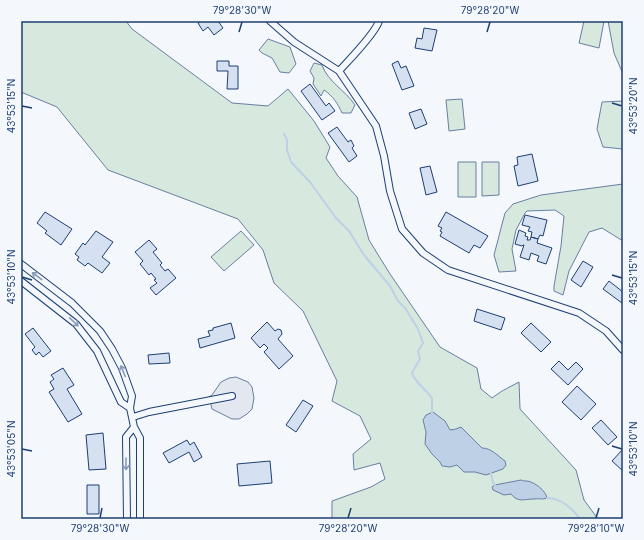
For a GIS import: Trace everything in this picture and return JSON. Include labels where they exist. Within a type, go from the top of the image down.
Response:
[{"type":"street","points":[[270,21],[294,42],[339,71],[376,126],[384,156],[390,191],[402,229],[423,253],[448,270],[579,313],[606,331],[623,350]]},
{"type":"street","points":[[339,71],[379,21]]},
{"type":"street","points":[[21,264],[72,303],[100,330],[122,368],[132,396],[130,408],[134,427],[140,438],[140,517],[127,517],[126,438],[134,427]]},
{"type":"street","points":[[21,281],[63,312],[76,324],[97,351],[121,402],[130,408]]},
{"type":"street","points":[[63,312],[72,303]]},
{"type":"street","points":[[133,417],[149,412],[232,396]]},
{"type":"shaded area","points":[[21,21],[126,21],[132,29],[232,103],[268,106],[288,89],[314,121],[330,147],[326,158],[338,176],[357,197],[369,240],[390,274],[440,347],[477,368],[481,389],[492,398],[519,382],[520,409],[576,470],[584,500],[598,519],[332,519],[332,501],[371,487],[385,479],[380,463],[354,470],[353,454],[371,439],[360,416],[332,401],[337,381],[303,311],[274,283],[263,250],[238,219],[108,170],[57,107],[21,92]]},
{"type":"shaded area","points":[[584,21],[604,21],[599,48],[579,43]]},
{"type":"shaded area","points":[[608,21],[623,21],[623,74],[614,53]]},
{"type":"shaded area","points":[[268,39],[290,47],[296,64],[289,73],[280,72],[272,58],[259,50]]},
{"type":"shaded area","points":[[314,63],[322,65],[332,81],[355,105],[351,113],[342,113],[335,100],[324,90],[321,96],[313,84],[314,78],[310,71]]},
{"type":"shaded area","points":[[462,99],[465,129],[449,131],[446,100]]},
{"type":"shaded area","points":[[623,101],[623,149],[603,147],[597,129],[602,102]]},
{"type":"shaded area","points":[[458,162],[476,162],[476,197],[458,197]]},
{"type":"shaded area","points":[[482,162],[499,162],[499,195],[482,196]]},
{"type":"shaded area","points":[[623,184],[623,241],[602,228],[589,232],[569,271],[563,295],[554,291],[564,216],[555,210],[527,211],[525,213],[516,230],[512,249],[516,271],[499,272],[494,255],[505,213],[513,204],[541,195]]},
{"type":"shaded area","points":[[241,231],[254,245],[224,271],[211,257]]},
{"type":"shaded area","points":[[236,377],[248,382],[252,387],[254,398],[252,409],[247,414],[239,419],[232,419],[212,409],[209,397],[221,382],[229,378]]},
{"type":"water","points":[[433,412],[445,421],[450,430],[461,427],[482,448],[491,451],[505,461],[506,465],[503,469],[486,475],[475,472],[464,472],[457,465],[450,467],[442,466],[425,444],[426,432],[423,420],[426,415]]},
{"type":"water","points":[[521,480],[537,485],[545,493],[547,498],[519,500],[511,494],[504,495],[493,490],[492,487],[495,485]]},
{"type":"building","points":[[202,21],[218,21],[223,28],[214,35],[208,27],[203,31],[198,23]]},
{"type":"building","points":[[424,28],[437,30],[432,51],[415,48],[417,38],[422,39]]},
{"type":"building","points":[[217,61],[229,61],[229,66],[238,66],[238,89],[227,89],[228,71],[217,71]]},
{"type":"building","points":[[398,61],[401,68],[406,66],[414,86],[402,90],[392,64]]},
{"type":"building","points":[[310,84],[326,106],[329,103],[335,111],[322,120],[301,91]]},
{"type":"building","points":[[421,109],[427,124],[415,129],[409,113]]},
{"type":"building","points":[[337,127],[348,142],[351,140],[354,146],[352,148],[357,156],[349,162],[328,133]]},
{"type":"building","points":[[532,154],[538,181],[518,186],[514,166],[518,165],[517,157]]},
{"type":"building","points":[[430,166],[437,192],[426,195],[420,168]]},
{"type":"building","points":[[45,212],[72,229],[61,245],[45,233],[47,231],[37,223]]},
{"type":"building","points":[[446,212],[488,236],[480,248],[474,245],[469,253],[440,236],[442,232],[440,231],[442,228],[438,226]]},
{"type":"building","points":[[525,215],[547,220],[543,236],[540,235],[538,239],[531,237],[532,232],[528,231],[530,227],[522,225]]},
{"type":"building","points":[[519,230],[526,233],[525,236],[528,237],[527,240],[530,240],[531,237],[538,239],[537,243],[552,248],[546,264],[537,261],[539,256],[531,253],[529,260],[520,257],[524,245],[522,246],[515,244]]},
{"type":"building","points":[[96,231],[113,242],[102,257],[110,263],[102,273],[88,263],[85,266],[77,260],[79,257],[75,254],[83,243],[85,245]]},
{"type":"building","points":[[149,240],[157,249],[153,252],[162,263],[160,265],[165,271],[168,269],[176,278],[156,295],[150,288],[157,283],[154,280],[156,279],[151,273],[149,275],[140,264],[143,261],[135,252]]},
{"type":"building","points":[[583,261],[593,267],[581,287],[571,280]]},
{"type":"building","points":[[609,281],[623,292],[622,303],[603,289]]},
{"type":"building","points":[[477,309],[505,318],[501,330],[474,321]]},
{"type":"building","points":[[267,322],[275,331],[278,329],[281,330],[282,334],[278,339],[293,356],[279,369],[264,352],[268,348],[264,344],[260,348],[251,338]]},
{"type":"building","points":[[231,323],[235,338],[200,348],[198,339],[210,336],[208,331],[213,330],[213,328]]},
{"type":"building","points":[[531,323],[551,342],[541,352],[521,333]]},
{"type":"building","points":[[33,328],[51,351],[43,357],[39,352],[36,355],[32,350],[35,347],[25,334]]},
{"type":"building","points":[[169,353],[170,363],[149,364],[148,355]]},
{"type":"building","points":[[559,361],[568,370],[576,362],[583,369],[568,385],[551,369]]},
{"type":"building","points":[[63,368],[74,385],[67,389],[82,414],[68,422],[49,392],[54,389],[50,382],[54,379],[51,375]]},
{"type":"building","points":[[577,386],[596,404],[581,420],[562,402]]},
{"type":"building","points":[[303,400],[313,406],[296,432],[286,425]]},
{"type":"building","points":[[601,420],[617,437],[608,445],[592,428]]},
{"type":"building","points":[[103,433],[106,469],[89,470],[86,435]]},
{"type":"building","points":[[187,440],[190,445],[194,442],[202,457],[194,462],[189,452],[169,463],[163,453]]},
{"type":"building","points":[[623,449],[623,471],[612,461]]},
{"type":"building","points":[[270,461],[272,483],[239,486],[237,464]]},
{"type":"building","points":[[87,485],[99,485],[99,514],[87,514]]},
{"type":"waterway","points":[[284,134],[287,140],[287,150],[291,162],[310,182],[336,218],[349,231],[364,255],[390,286],[398,301],[405,308],[418,329],[423,343],[418,351],[420,359],[412,373],[417,382],[432,398],[432,413]]},
{"type":"waterway","points":[[491,473],[493,483],[495,485]]},
{"type":"waterway","points":[[547,498],[552,498],[566,504],[580,519]]}]
